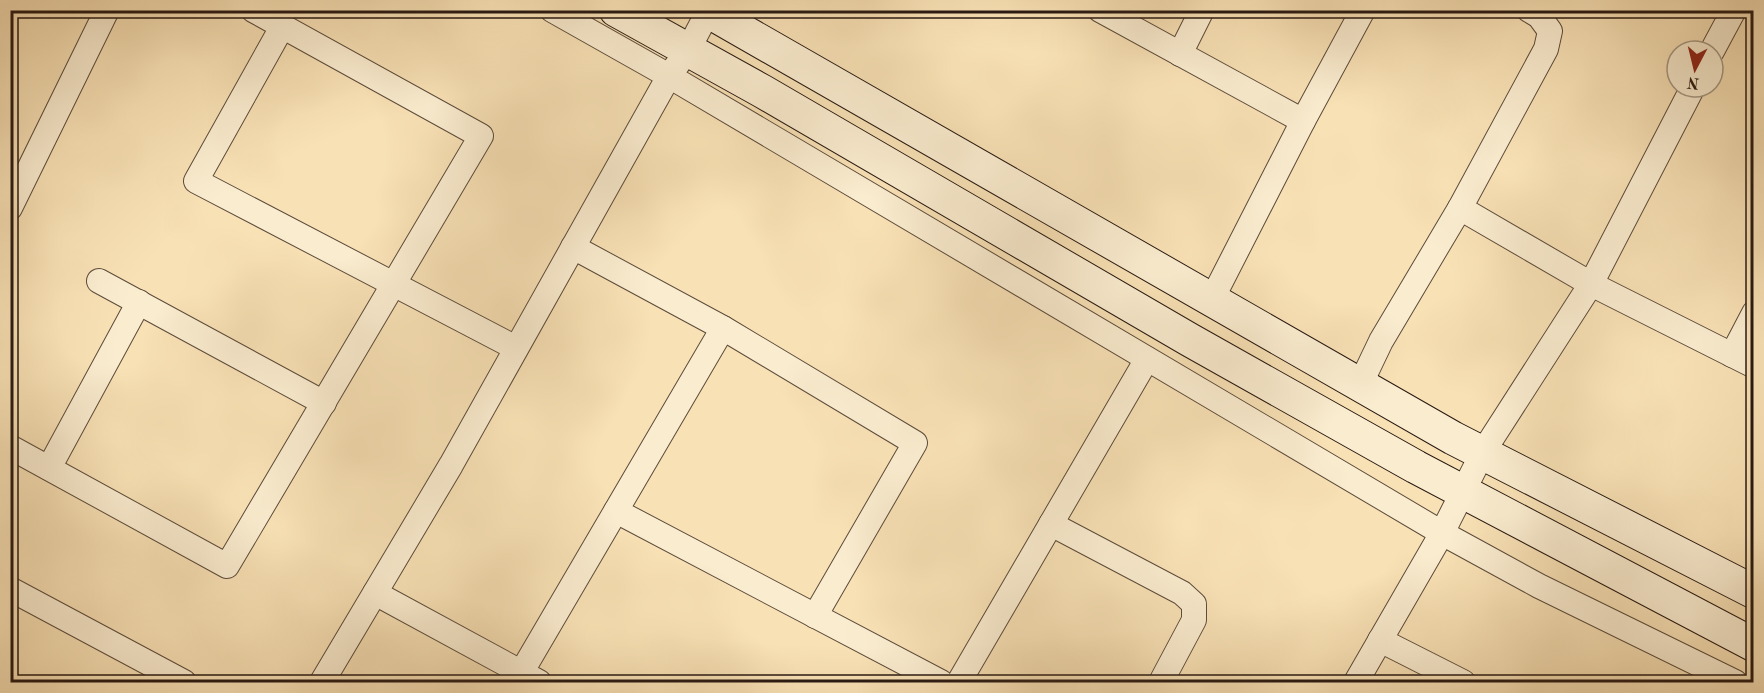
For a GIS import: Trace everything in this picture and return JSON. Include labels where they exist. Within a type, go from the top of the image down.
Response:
[{"type":"street","points":[[10,208],[107,10]]},
{"type":"street","points":[[10,447],[227,566],[481,136],[253,10]]},
{"type":"street","points":[[552,10],[669,76],[1442,533],[1539,586],[1735,682]]},
{"type":"street","points":[[616,10],[762,91],[1190,340],[1416,467],[1754,645]]},
{"type":"street","points":[[1100,10],[1303,121]]},
{"type":"street","points":[[1180,54],[1202,10]]},
{"type":"street","points":[[1211,301],[1363,10]]},
{"type":"street","points":[[1360,385],[1381,341],[1460,208],[1546,49],[1550,31],[1539,16],[1529,10]]},
{"type":"street","points":[[1718,39],[1734,10]]},
{"type":"street","points":[[322,682],[451,465],[669,76],[688,50],[708,11],[1453,438],[1754,592]]},
{"type":"street","points":[[282,27],[196,181],[516,348]]},
{"type":"street","points":[[1356,682],[1442,533],[1484,452],[1591,284],[1687,99]]},
{"type":"street","points":[[1460,208],[1591,284],[1754,366]]},
{"type":"street","points":[[573,246],[723,328],[915,443],[815,616]]},
{"type":"street","points":[[99,281],[324,403]]},
{"type":"street","points":[[49,468],[139,302]]},
{"type":"street","points":[[1732,355],[1754,313]]},
{"type":"street","points":[[375,593],[530,678],[616,511],[723,328]]},
{"type":"street","points":[[959,682],[1147,359]]},
{"type":"street","points":[[616,511],[941,682]]},
{"type":"street","points":[[1051,525],[1182,593],[1194,604],[1194,620],[1161,682]]},
{"type":"street","points":[[10,589],[184,682]]},
{"type":"street","points":[[1380,640],[1449,680]]}]
